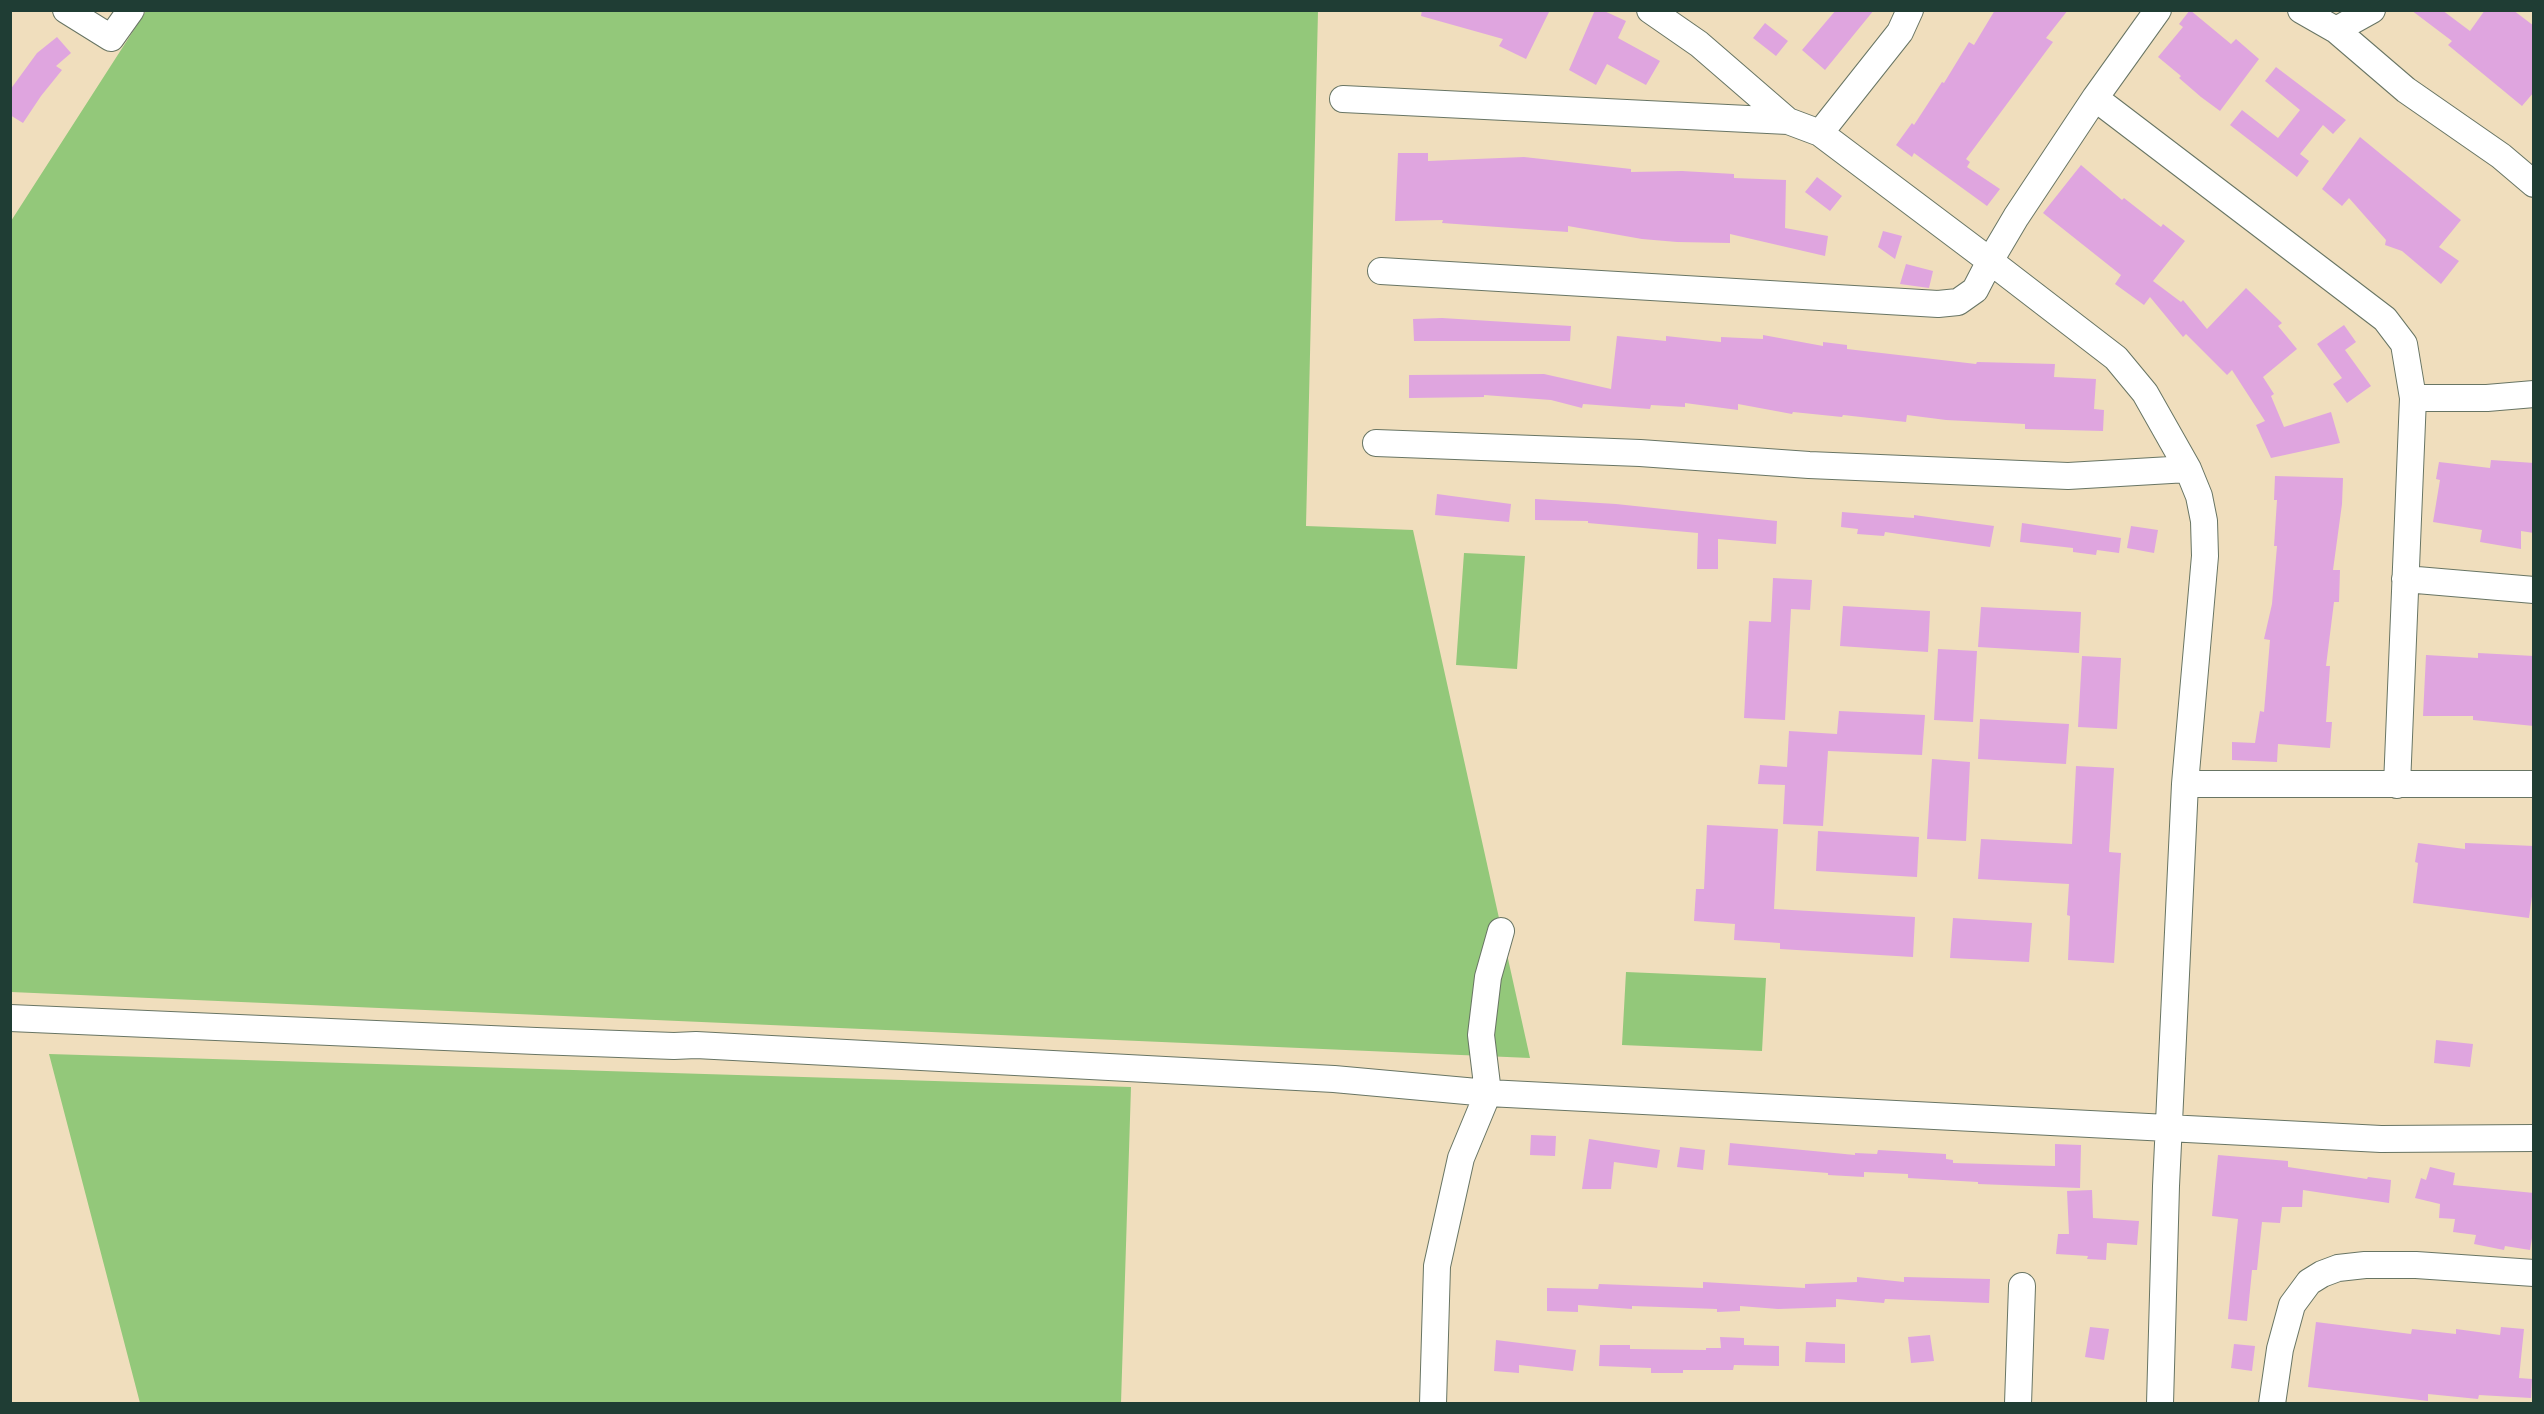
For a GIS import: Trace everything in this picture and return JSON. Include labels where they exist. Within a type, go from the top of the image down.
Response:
[{"type":"street","points":[[66,10],[111,38],[131,10]]},
{"type":"street","points":[[1650,10],[1699,44],[1788,121]]},
{"type":"street","points":[[1820,133],[1900,32],[1910,10]]},
{"type":"street","points":[[1381,271],[1938,304],[1958,302],[1975,290],[2016,217],[2157,10]]},
{"type":"street","points":[[2301,10],[2336,30],[2406,90],[2501,156],[2534,184]]},
{"type":"street","points":[[2336,30],[2372,10]]},
{"type":"street","points":[[2095,98],[2385,319],[2404,344],[2413,398],[2397,785]]},
{"type":"street","points":[[1343,99],[1788,121],[1820,133],[1990,261],[2116,358],[2145,393],[2188,469],[2204,520],[2205,556],[2185,784],[2171,1127],[2166,1186],[2160,1404]]},
{"type":"street","points":[[2413,398],[2487,398],[2534,394]]},
{"type":"street","points":[[1376,443],[1640,453],[1809,465],[2068,476],[2188,469]]},
{"type":"street","points":[[2405,579],[2534,590]]},
{"type":"street","points":[[2185,784],[2534,784]]},
{"type":"street","points":[[1433,1404],[1432,1368],[1437,1266],[1461,1158],[1488,1093],[1481,1035],[1488,977],[1501,931]]},
{"type":"street","points":[[10,1018],[237,1029],[696,1045],[1111,1066],[1334,1079],[1488,1093],[2381,1139],[2534,1138]]},
{"type":"street","points":[[2272,1404],[2280,1349],[2292,1305],[2309,1282],[2322,1274],[2338,1268],[2366,1265],[2416,1265],[2534,1273]]},
{"type":"street","points":[[2018,1404],[2022,1286]]},
{"type":"green space","points":[[146,11],[1318,11],[1306,526],[1413,530],[1530,1058],[11,992],[11,221]]},
{"type":"green space","points":[[1464,553],[1525,556],[1517,669],[1456,665]]},
{"type":"green space","points":[[1626,972],[1766,978],[1762,1051],[1622,1045]]},
{"type":"green space","points":[[49,1054],[1131,1087],[1121,1403],[140,1403]]},
{"type":"building","points":[[1422,10],[1550,10],[1526,59],[1499,46],[1503,39],[1421,16]]},
{"type":"building","points":[[1595,10],[1602,10],[1626,21],[1618,38],[1660,61],[1646,85],[1607,64],[1596,85],[1569,70]]},
{"type":"building","points":[[1836,10],[1874,10],[1825,70],[1802,50]]},
{"type":"building","points":[[1995,10],[2068,10],[2046,38],[2053,42],[1966,159],[1970,162],[1967,167],[2000,189],[1987,206],[1914,153],[1912,157],[1896,145],[1912,123],[1914,125],[1942,82],[1944,83],[1969,42],[1974,45]]},
{"type":"building","points":[[2190,10],[2231,44],[2236,39],[2259,59],[2220,111],[2179,78],[2181,76],[2158,57],[2183,27],[2179,24]]},
{"type":"building","points":[[2411,10],[2442,10],[2470,31],[2485,10],[2513,10],[2534,26],[2534,92],[2522,106],[2448,45],[2452,41]]},
{"type":"building","points":[[1765,23],[1788,41],[1776,56],[1753,38]]},
{"type":"building","points":[[57,37],[71,53],[56,66],[62,70],[23,123],[10,115],[10,90],[37,53]]},
{"type":"building","points":[[2276,67],[2346,120],[2333,134],[2323,125],[2300,154],[2309,161],[2297,177],[2230,125],[2242,110],[2278,138],[2300,110],[2265,81]]},
{"type":"building","points":[[2360,137],[2461,220],[2439,247],[2459,261],[2441,284],[2402,251],[2385,245],[2386,240],[2349,198],[2342,206],[2322,189]]},
{"type":"building","points":[[1398,153],[1428,153],[1428,161],[1524,157],[1631,169],[1631,172],[1682,171],[1734,174],[1734,178],[1786,180],[1785,228],[1828,236],[1825,256],[1730,234],[1730,243],[1677,242],[1642,239],[1568,226],[1568,232],[1442,223],[1443,220],[1395,221]]},
{"type":"building","points":[[2081,165],[2122,200],[2124,198],[2161,227],[2163,224],[2185,241],[2153,281],[2181,302],[2183,300],[2207,329],[2246,288],[2282,323],[2278,326],[2297,349],[2263,377],[2274,394],[2271,396],[2284,427],[2331,412],[2340,443],[2271,458],[2256,425],[2265,421],[2232,370],[2227,375],[2186,334],[2183,337],[2150,297],[2144,305],[2115,284],[2121,275],[2043,213]]},
{"type":"building","points":[[1817,177],[1842,196],[1830,211],[1805,192]]},
{"type":"building","points":[[1883,231],[1902,236],[1895,259],[1878,247]]},
{"type":"building","points":[[1906,264],[1933,271],[1929,288],[1900,284]]},
{"type":"building","points":[[1442,318],[1571,326],[1570,341],[1414,341],[1413,319]]},
{"type":"building","points":[[2344,325],[2356,342],[2345,350],[2371,386],[2347,403],[2333,384],[2342,378],[2317,344]]},
{"type":"building","points":[[1763,335],[1823,346],[1823,342],[1847,345],[1847,349],[1976,364],[1977,362],[2055,364],[2054,377],[2096,379],[2094,409],[2104,410],[2103,431],[2025,429],[2025,424],[1946,420],[1907,415],[1906,422],[1843,415],[1842,417],[1793,412],[1792,414],[1738,404],[1738,410],[1685,403],[1685,407],[1651,405],[1650,409],[1583,404],[1582,408],[1551,400],[1484,395],[1484,397],[1409,398],[1409,375],[1544,374],[1611,389],[1617,336],[1666,341],[1666,336],[1721,342],[1721,337],[1763,339]]},
{"type":"building","points":[[2491,460],[2534,463],[2534,533],[2521,531],[2521,549],[2480,542],[2482,530],[2433,522],[2440,480],[2436,479],[2439,462],[2490,468]]},
{"type":"building","points":[[2275,476],[2343,478],[2342,504],[2333,570],[2340,570],[2339,602],[2334,602],[2326,666],[2330,666],[2326,722],[2332,722],[2330,748],[2278,744],[2277,762],[2232,760],[2232,742],[2255,743],[2260,711],[2264,712],[2270,640],[2264,639],[2272,604],[2277,546],[2274,546],[2277,500],[2274,500]]},
{"type":"building","points":[[1437,494],[1511,504],[1509,522],[1435,515]]},
{"type":"building","points":[[1535,499],[1616,504],[1777,521],[1776,544],[1718,539],[1718,569],[1697,569],[1698,533],[1588,523],[1588,521],[1535,520]]},
{"type":"building","points":[[1842,512],[1914,518],[1914,515],[1994,526],[1990,547],[1885,532],[1884,536],[1857,534],[1858,529],[1841,527]]},
{"type":"building","points":[[2022,523],[2121,538],[2119,553],[2097,550],[2096,555],[2073,552],[2073,548],[2020,542]]},
{"type":"building","points":[[2131,526],[2158,530],[2154,553],[2127,548]]},
{"type":"building","points":[[1773,578],[1812,580],[1810,610],[1791,609],[1785,720],[1744,718],[1749,621],[1771,622]]},
{"type":"building","points":[[1843,606],[1930,611],[1928,652],[1840,646]]},
{"type":"building","points":[[1981,607],[2081,612],[2079,653],[1978,647]]},
{"type":"building","points":[[1938,649],[1977,651],[1973,722],[1934,720]]},
{"type":"building","points":[[2478,653],[2534,656],[2534,726],[2473,720],[2473,716],[2423,716],[2426,655],[2478,658]]},
{"type":"building","points":[[2082,656],[2121,658],[2117,729],[2078,727]]},
{"type":"building","points":[[1839,711],[1925,715],[1922,755],[1828,751],[1823,826],[1783,824],[1785,785],[1758,784],[1760,765],[1787,767],[1789,731],[1837,734]]},
{"type":"building","points":[[1980,719],[2069,724],[2066,764],[1978,759]]},
{"type":"building","points":[[1932,759],[1970,762],[1966,841],[1927,839]]},
{"type":"building","points":[[2076,766],[2114,768],[2109,852],[2121,853],[2114,963],[2068,960],[2069,884],[1978,879],[1981,839],[2072,844]]},
{"type":"building","points":[[1707,825],[1778,829],[1774,909],[1915,917],[1913,957],[1780,949],[1780,943],[1734,940],[1735,924],[1694,921],[1696,889],[1704,889]]},
{"type":"building","points":[[1818,831],[1919,837],[1917,877],[1816,871]]},
{"type":"building","points":[[2418,843],[2465,849],[2465,843],[2534,846],[2534,882],[2529,918],[2413,903]]},
{"type":"building","points":[[1953,918],[2032,923],[2029,962],[1950,958]]},
{"type":"building","points":[[2436,1040],[2473,1044],[2470,1067],[2434,1063]]},
{"type":"building","points":[[1531,1135],[1556,1136],[1555,1156],[1530,1155]]},
{"type":"building","points":[[1589,1139],[1660,1150],[1657,1168],[1614,1162],[1611,1189],[1582,1189]]},
{"type":"building","points":[[1730,1143],[1855,1155],[1855,1153],[1877,1154],[1878,1150],[1946,1154],[1946,1159],[1953,1160],[1953,1163],[2055,1166],[2055,1144],[2081,1145],[2080,1188],[1978,1184],[1978,1182],[1908,1178],[1908,1174],[1864,1172],[1864,1177],[1828,1175],[1828,1173],[1728,1165]]},
{"type":"building","points":[[1680,1147],[1705,1150],[1703,1170],[1677,1167]]},
{"type":"building","points":[[2218,1155],[2288,1161],[2288,1167],[2367,1179],[2368,1177],[2391,1180],[2389,1203],[2303,1190],[2302,1207],[2282,1207],[2280,1223],[2262,1222],[2257,1270],[2252,1270],[2247,1321],[2228,1319],[2238,1219],[2212,1216]]},
{"type":"building","points":[[2430,1167],[2455,1173],[2453,1185],[2534,1193],[2534,1226],[2530,1250],[2505,1246],[2504,1250],[2474,1244],[2476,1235],[2453,1232],[2455,1219],[2439,1218],[2440,1204],[2415,1198],[2421,1178],[2426,1180]]},
{"type":"building","points":[[2092,1190],[2093,1218],[2139,1221],[2137,1245],[2107,1243],[2106,1260],[2087,1259],[2088,1256],[2056,1254],[2058,1234],[2069,1234],[2067,1191]]},
{"type":"building","points":[[1857,1277],[1904,1282],[1904,1277],[1990,1279],[1989,1303],[1885,1299],[1884,1303],[1836,1299],[1836,1307],[1778,1309],[1740,1306],[1740,1311],[1717,1312],[1717,1309],[1632,1306],[1632,1309],[1578,1305],[1578,1312],[1547,1311],[1547,1288],[1598,1289],[1599,1284],[1703,1288],[1703,1282],[1805,1288],[1805,1284],[1857,1282]]},
{"type":"building","points":[[2316,1322],[2411,1334],[2412,1329],[2456,1334],[2456,1329],[2500,1335],[2501,1327],[2524,1329],[2519,1378],[2532,1379],[2531,1398],[2479,1395],[2478,1399],[2428,1394],[2428,1401],[2308,1387]]},
{"type":"building","points":[[2090,1327],[2109,1329],[2104,1360],[2085,1357]]},
{"type":"building","points":[[1930,1335],[1934,1361],[1911,1363],[1908,1337]]},
{"type":"building","points":[[1720,1337],[1744,1338],[1744,1345],[1779,1346],[1779,1366],[1734,1365],[1733,1370],[1683,1370],[1683,1373],[1651,1373],[1651,1368],[1599,1366],[1600,1345],[1630,1345],[1630,1349],[1706,1350],[1706,1348],[1721,1348]]},
{"type":"building","points":[[1496,1340],[1576,1350],[1573,1371],[1519,1365],[1519,1373],[1494,1371]]},
{"type":"building","points":[[1806,1342],[1845,1344],[1845,1363],[1805,1362]]},
{"type":"building","points":[[2234,1344],[2255,1346],[2252,1371],[2231,1368]]}]
